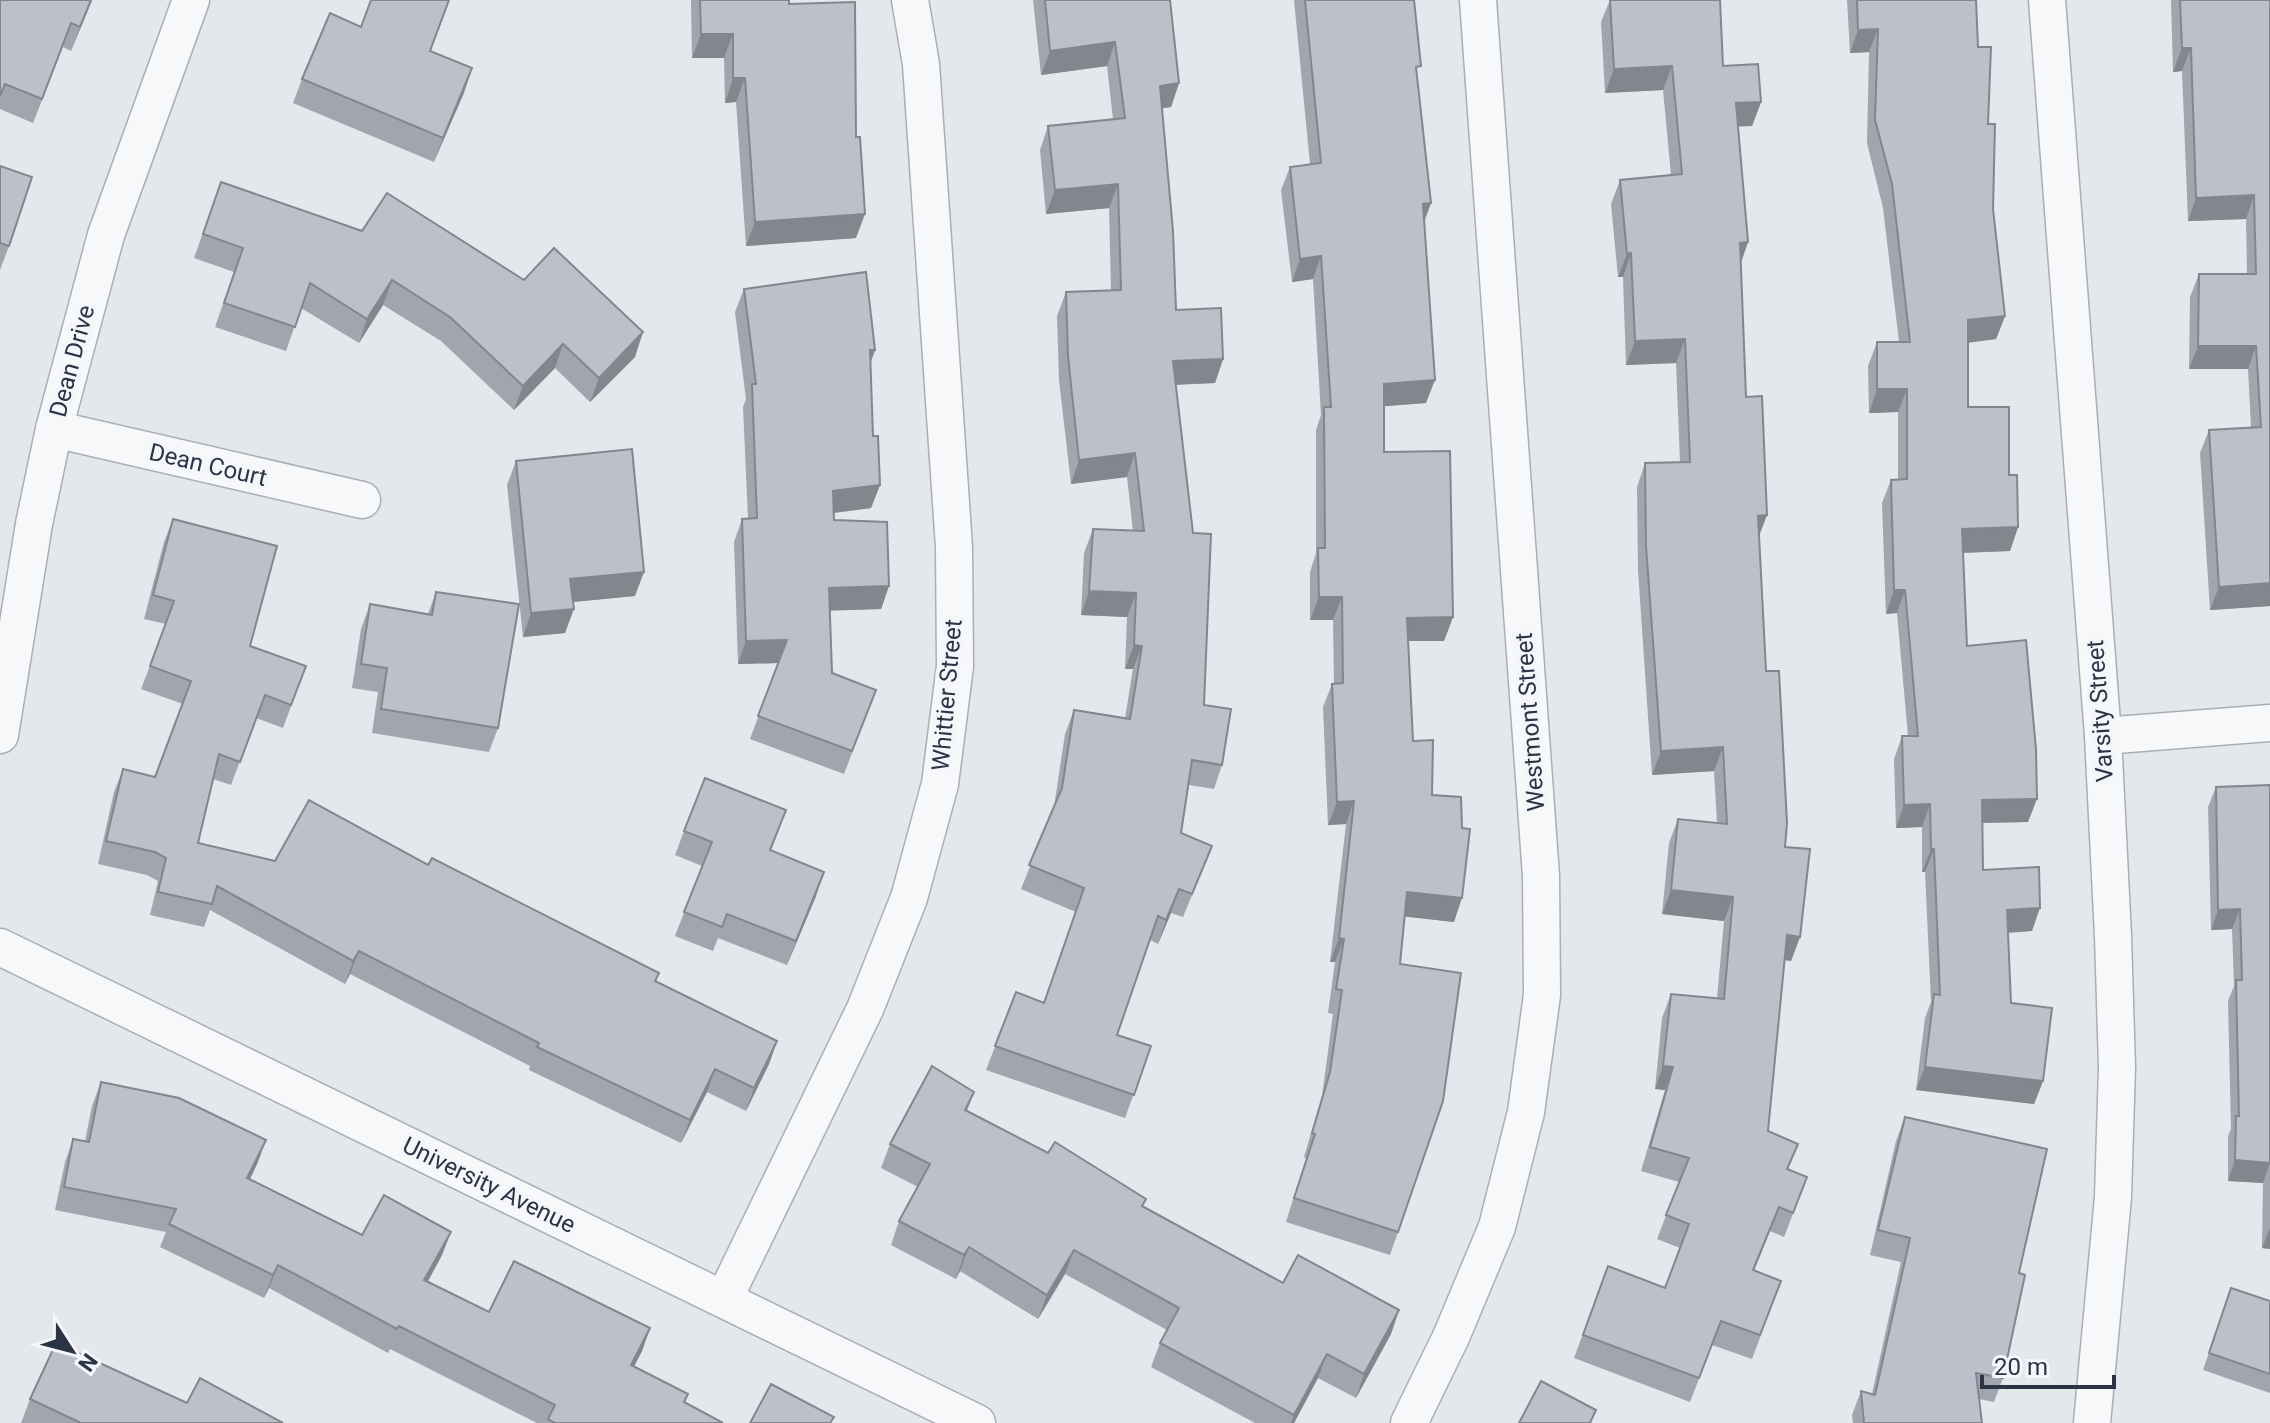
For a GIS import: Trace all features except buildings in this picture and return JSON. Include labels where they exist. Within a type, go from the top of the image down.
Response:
[{"type":"street","name":"Dean Drive","points":[[0,735],[34,524],[54,429],[106,235],[172,45],[191,0]]},
{"type":"street","name":"Whittier Street","points":[[724,1299],[865,1009],[909,898],[940,784],[955,666],[954,547],[921,64],[910,0]]},
{"type":"street","name":"Westmont Street","points":[[1409,1423],[1451,1337],[1497,1227],[1526,1112],[1542,995],[1540,860],[1478,0]]},
{"type":"street","name":"Varsity Street","points":[[2047,0],[2103,736],[2117,1067],[2113,1197],[2092,1423]]},
{"type":"street","name":"Dean Court","points":[[54,429],[362,500]]},
{"type":"street","points":[[2103,736],[2270,723]]},
{"type":"street","name":"University Avenue","points":[[0,947],[977,1423]]}]
